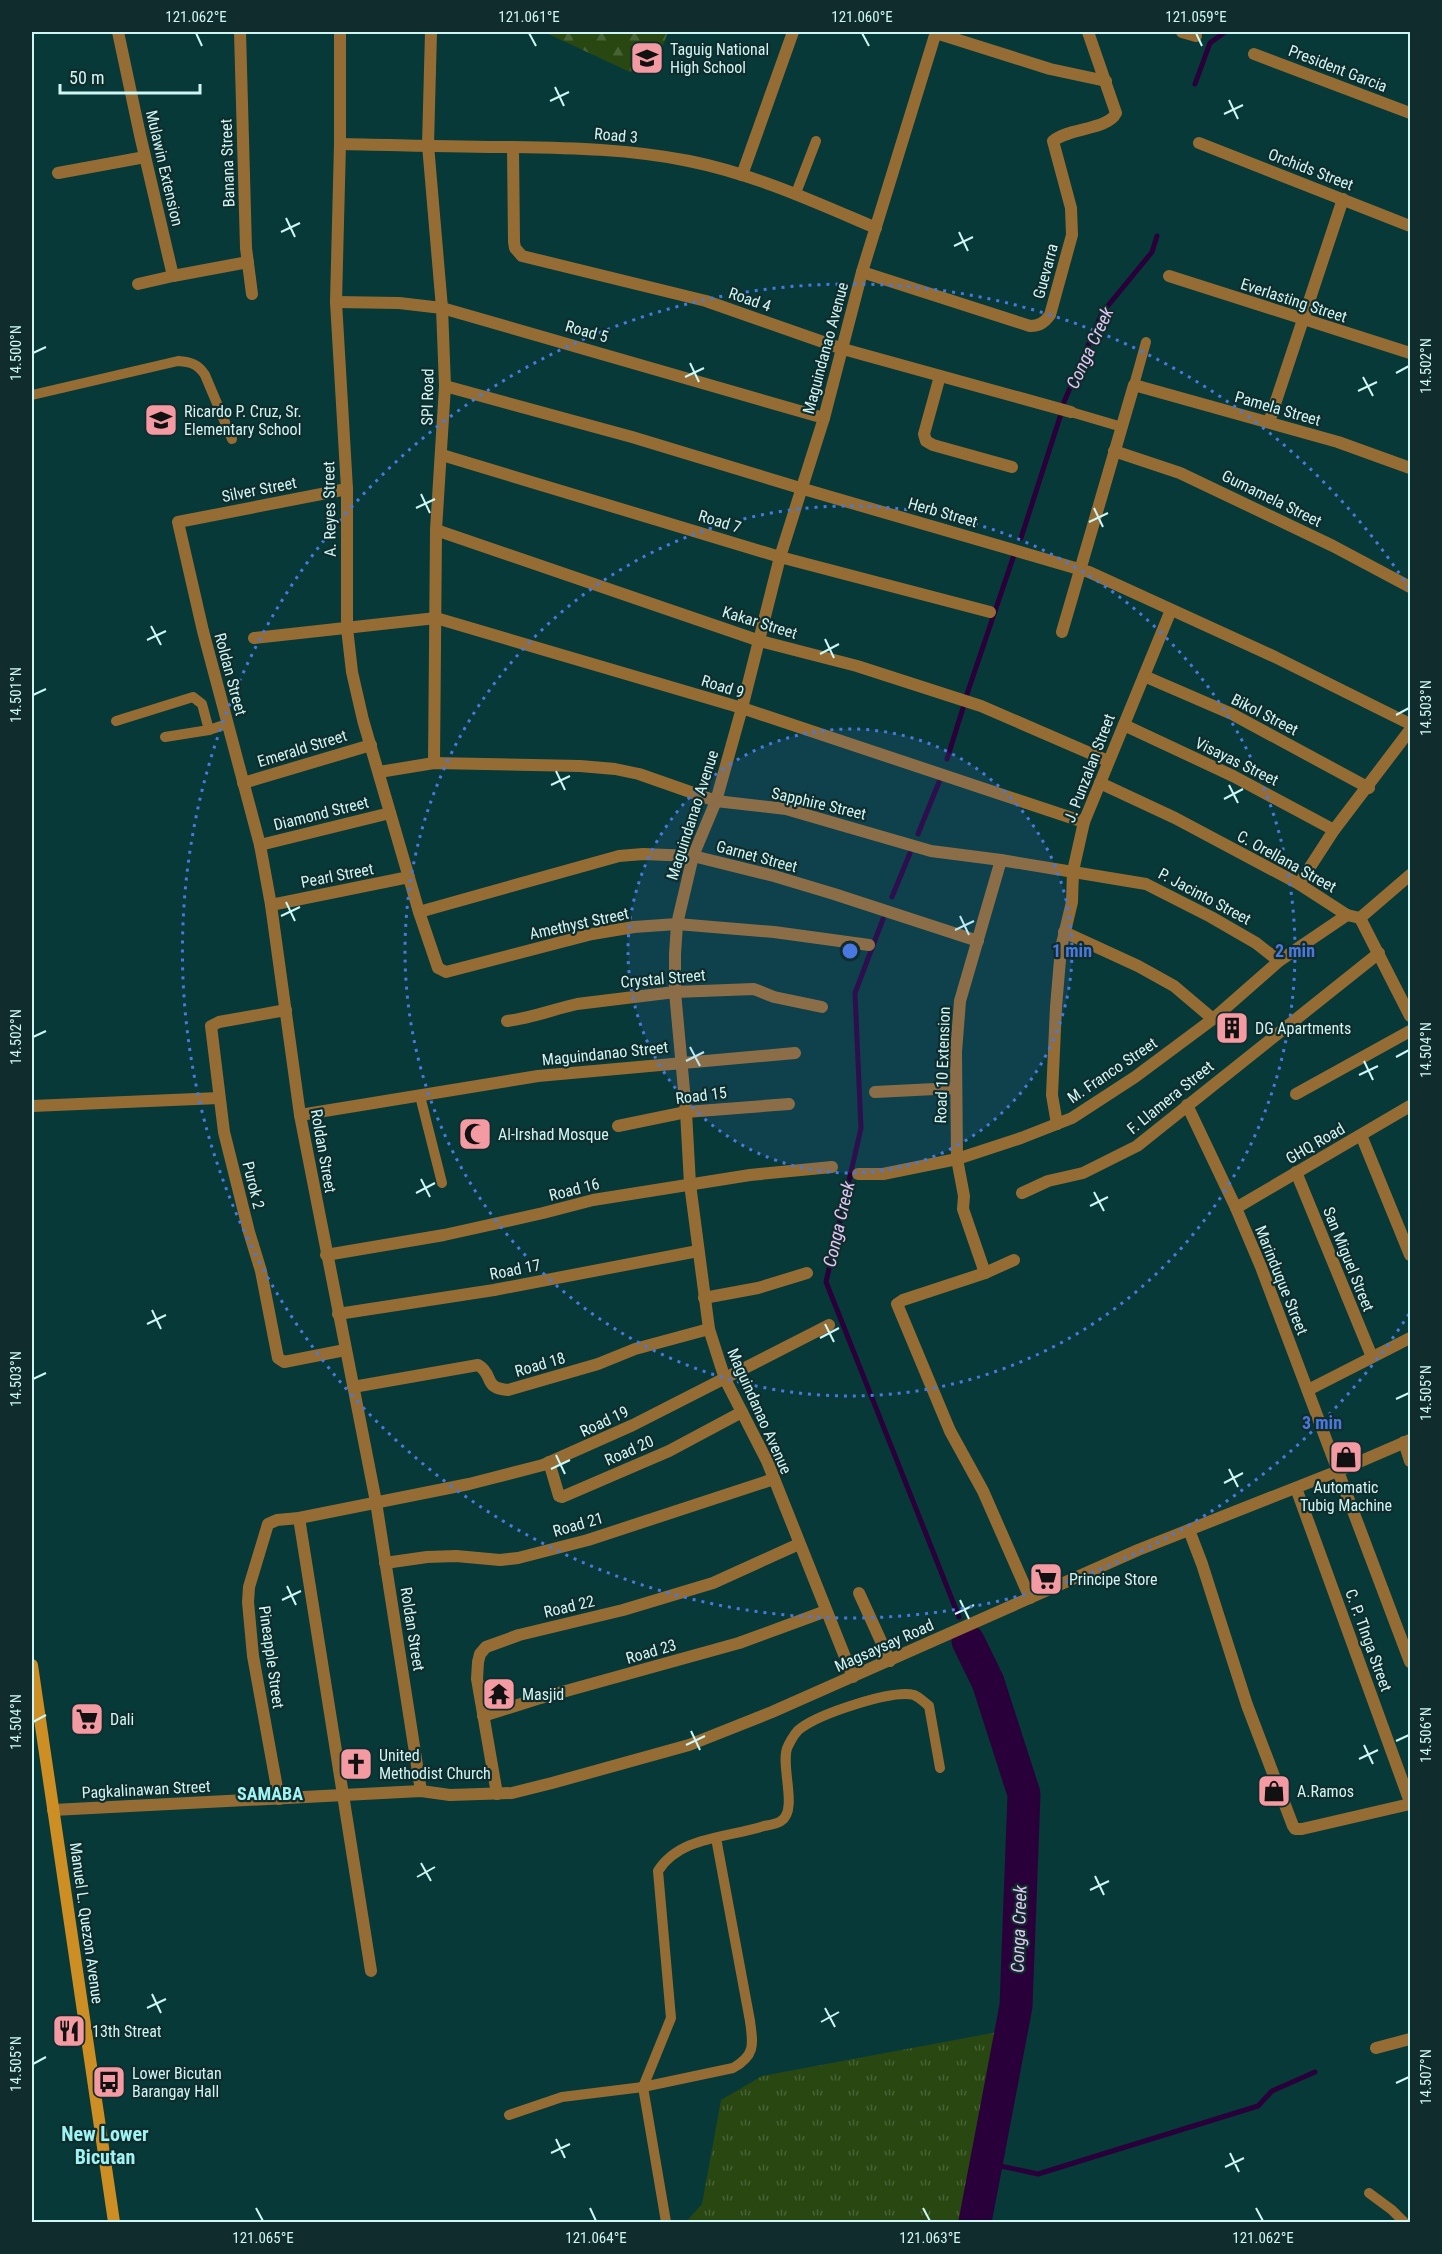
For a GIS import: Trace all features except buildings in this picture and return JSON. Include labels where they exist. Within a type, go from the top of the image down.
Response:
[{"type":"main road","name":"Manuel L. Quezon Avenue","points":[[32,1665],[34,1704],[53,1810],[114,2223]]},
{"type":"street","name":"Mulawin Extension","points":[[118,32],[173,276]]},
{"type":"street","name":"Banana Street","points":[[240,32],[248,262],[252,294]]},
{"type":"street","name":"A. Reyes Street","points":[[340,32],[336,302],[347,489],[347,628],[352,672],[371,745],[419,912],[441,971]]},
{"type":"street","name":"SPI Road","points":[[431,32],[428,145],[442,308],[445,386],[436,530],[435,763]]},
{"type":"street","points":[[742,175],[793,32]]},
{"type":"street","points":[[934,32],[1050,69],[1106,81]]},
{"type":"street","name":"Maguindanao Avenue","points":[[852,1677],[774,1479],[725,1379],[709,1329],[690,1184],[687,1112],[680,1062],[675,992],[678,924],[693,856],[716,801],[780,557],[824,418],[862,272],[934,32]]},
{"type":"street","points":[[1088,32],[1106,81]]},
{"type":"street","points":[[1182,32],[1196,36]]},
{"type":"street","name":"President Garcia","points":[[1254,54],[1410,113]]},
{"type":"street","name":"Guevarra","points":[[862,272],[1030,326],[1042,324],[1050,315],[1072,234],[1071,208],[1053,141],[1066,134],[1108,121],[1115,116],[1116,110],[1106,81]]},
{"type":"street","name":"Orchids Street","points":[[1199,143],[1410,226]]},
{"type":"street","name":"Road 3","points":[[340,144],[576,148],[638,153],[690,161],[796,193],[876,228]]},
{"type":"street","name":"Road 4","points":[[513,147],[514,242],[522,256],[706,301],[843,350],[1071,412]]},
{"type":"street","points":[[58,173],[145,156]]},
{"type":"street","points":[[1269,422],[1343,199]]},
{"type":"street","points":[[138,284],[248,262]]},
{"type":"street","name":"Everlasting Street","points":[[1169,276],[1410,353]]},
{"type":"street","name":"Road 5","points":[[336,302],[399,303],[442,308],[824,418]]},
{"type":"street","points":[[940,376],[924,434],[926,441],[933,445],[1012,467]]},
{"type":"street","points":[[1062,632],[1134,385]]},
{"type":"street","name":"Pamela Street","points":[[1134,385],[1338,442],[1410,468]]},
{"type":"street","name":"Herb Street","points":[[445,386],[632,436],[1081,570],[1137,592],[1410,724]]},
{"type":"street","name":"Gumamela Street","points":[[1114,451],[1190,478],[1333,546],[1410,587]]},
{"type":"street","name":"Road 7","points":[[442,454],[780,557],[990,612]]},
{"type":"street","name":"Silver Street","points":[[178,522],[347,489]]},
{"type":"street","name":"Roldan Street","points":[[178,522],[203,631],[260,845],[271,905],[300,1115],[376,1502],[421,1791]]},
{"type":"street","name":"Kakar Street","points":[[436,530],[759,641],[857,666],[981,706],[1108,761]]},
{"type":"street","name":"J. Punzalan Street","points":[[1057,1124],[1052,1095],[1052,1078],[1061,948],[1072,902],[1072,871],[1084,822],[1171,610]]},
{"type":"street","name":"Road 9","points":[[254,638],[436,618],[742,708],[1084,822]]},
{"type":"street","name":"Bikol Street","points":[[1144,676],[1232,714],[1369,788]]},
{"type":"street","name":"Visayas Street","points":[[1124,725],[1243,781],[1334,830]]},
{"type":"street","points":[[1299,884],[1334,830],[1369,788],[1410,730]]},
{"type":"street","name":"Emerald Street","points":[[243,783],[371,745]]},
{"type":"street","name":"Sapphire Street","points":[[379,772],[435,763],[580,766],[615,769],[639,774],[716,801],[786,809],[932,851],[1072,871]]},
{"type":"street","name":"C. Orellana Street","points":[[1100,783],[1175,818],[1299,884],[1347,915],[1360,918]]},
{"type":"street","name":"Diamond Street","points":[[260,845],[390,813]]},
{"type":"street","name":"Garnet Street","points":[[419,912],[619,856],[643,854],[693,856],[774,876],[978,941]]},
{"type":"street","name":"Road 10 Extension","points":[[985,1273],[963,1209],[964,1196],[957,1159],[955,1088],[960,1001],[1001,860]]},
{"type":"street","name":"P. Jacinto Street","points":[[1072,871],[1146,884],[1229,927],[1256,943],[1279,961]]},
{"type":"street","points":[[1410,876],[1360,918],[1410,1016]]},
{"type":"street","name":"Pearl Street","points":[[271,905],[409,877]]},
{"type":"street","name":"M. Franco Street","points":[[858,1174],[883,1174],[957,1159],[992,1149],[1057,1124],[1088,1108],[1135,1077],[1213,1019],[1279,961],[1347,915]]},
{"type":"street","name":"Amethyst Street","points":[[441,971],[446,972],[602,932],[678,924],[869,945]]},
{"type":"street","points":[[1064,932],[1138,966],[1174,986],[1213,1019]]},
{"type":"street","name":"F. Llamera Street","points":[[1022,1193],[1048,1180],[1083,1173],[1137,1146],[1379,953]]},
{"type":"street","name":"Crystal Street","points":[[507,1021],[540,1015],[578,1004],[675,992],[754,989],[774,997],[822,1007]]},
{"type":"street","name":"Purok 2","points":[[286,1010],[219,1022],[211,1026],[224,1132],[263,1279],[278,1358],[285,1362],[345,1350]]},
{"type":"street","points":[[1296,1094],[1410,1031]]},
{"type":"street","name":"Maguindanao Street","points":[[300,1115],[544,1075],[795,1053]]},
{"type":"street","points":[[875,1092],[955,1088]]},
{"type":"street","points":[[32,1106],[219,1098]]},
{"type":"street","name":"Road 15","points":[[618,1126],[687,1112],[789,1104]]},
{"type":"street","name":"Marinduque Street","points":[[1187,1105],[1261,1267],[1410,1662]]},
{"type":"street","name":"GHQ Road","points":[[1236,1208],[1410,1106]]},
{"type":"street","points":[[1361,1135],[1410,1255]]},
{"type":"street","name":"Road 16","points":[[326,1255],[444,1235],[593,1200],[750,1175],[832,1167]]},
{"type":"street","name":"San Miguel Street","points":[[1296,1172],[1372,1358]]},
{"type":"street","name":"Road 17","points":[[338,1314],[494,1290],[698,1251]]},
{"type":"street","points":[[1014,1260],[985,1273],[897,1304],[950,1431],[983,1491],[1030,1598]]},
{"type":"street","points":[[704,1298],[758,1288],[807,1273]]},
{"type":"street","name":"Road 19","points":[[376,1502],[478,1482],[549,1462],[633,1425],[829,1325]]},
{"type":"street","name":"Road 18","points":[[353,1387],[478,1365],[484,1370],[490,1384],[496,1389],[507,1390],[598,1364],[635,1349],[709,1329]]},
{"type":"street","points":[[1308,1390],[1410,1338]]},
{"type":"street","name":"Road 20","points":[[549,1462],[559,1496],[562,1497],[669,1451],[742,1412]]},
{"type":"street","points":[[1407,1441],[1410,1461]]},
{"type":"street","name":"Magsaysay Road","points":[[421,1791],[450,1795],[497,1794],[552,1784],[690,1745],[1189,1530],[1407,1441]]},
{"type":"street","name":"Road 21","points":[[386,1563],[427,1557],[456,1556],[500,1560],[518,1558],[588,1540],[774,1479]]},
{"type":"street","name":"C. P. TInga Street","points":[[1296,1488],[1410,1803]]},
{"type":"street","name":"Pineapple Street","points":[[279,1799],[253,1656],[248,1602],[249,1587],[265,1528],[272,1522],[376,1502]]},
{"type":"street","points":[[299,1518],[371,1971]]},
{"type":"street","points":[[1189,1530],[1247,1705],[1295,1829],[1410,1803]]},
{"type":"street","name":"Road 22","points":[[497,1794],[477,1679],[480,1654],[486,1647],[519,1635],[623,1610],[713,1583],[799,1544]]},
{"type":"street","points":[[859,1593],[891,1660]]},
{"type":"street","name":"Road 23","points":[[483,1716],[739,1643],[826,1611]]},
{"type":"street","name":"Pagkalinawan Street","points":[[53,1810],[421,1791]]},
{"type":"street","points":[[1376,2048],[1410,2038]]},
{"type":"lane","points":[[796,193],[816,141]]},
{"type":"lane","points":[[1134,385],[1146,342]]},
{"type":"lane","points":[[32,395],[178,361],[190,362],[199,366],[205,375],[232,439]]},
{"type":"lane","points":[[1071,412],[1122,427]]},
{"type":"lane","points":[[116,721],[193,697],[202,704],[209,730]]},
{"type":"lane","points":[[165,737],[209,730],[227,724]]},
{"type":"lane","points":[[420,1096],[442,1183]]},
{"type":"lane","points":[[666,2223],[643,2087],[671,2018],[658,1871],[666,1859],[680,1848],[782,1821],[787,1815],[789,1803],[786,1748],[800,1728],[843,1708],[895,1694],[915,1695],[929,1706],[940,1768]]},
{"type":"lane","points":[[509,2115],[562,2097],[643,2087],[733,2068],[744,2062],[751,2053],[753,2040],[750,2021],[716,1838]]},
{"type":"lane","points":[[1369,2193],[1392,2210],[1404,2223]]},
{"type":"green space","points":[[544,32],[668,32],[655,66],[630,72]]},
{"type":"green space","points":[[1003,2031],[967,2222],[686,2222],[702,2204],[721,2100],[762,2076]]},
{"type":"waterway","name":"Conga Creek","points":[[1195,84],[1210,43],[1225,32]]},
{"type":"waterway","name":"Conga Creek","points":[[1064,402],[1102,313],[1152,252],[1157,236]]},
{"type":"waterway","points":[[1021,538],[1060,417]]},
{"type":"waterway","points":[[966,697],[1014,555]]},
{"type":"waterway","points":[[947,759],[963,708]]},
{"type":"waterway","points":[[918,834],[939,782]]},
{"type":"waterway","points":[[892,897],[910,853]]},
{"type":"waterway","name":"Conga Creek","points":[[883,919],[855,993],[861,1128],[826,1282],[959,1617]]},
{"type":"waterway","name":"Conga Creek","points":[[968,1641],[988,1682],[1024,1794],[1016,2006],[975,2222]]},
{"type":"waterway","points":[[987,2163],[1038,2174],[1258,2106],[1272,2091],[1315,2072]]},
{"type":"place","name":"Taguig National High School","points":[[647,58]]},
{"type":"place","name":"Ricardo P. Cruz, Sr. Elementary School","points":[[161,420]]},
{"type":"place","name":"DG Apartments","points":[[1232,1028]]},
{"type":"place","name":"Al-Irshad Mosque","points":[[475,1134]]},
{"type":"place","name":"Automatic Tubig Machine","points":[[1346,1457]]},
{"type":"place","name":"Principe Store","points":[[1046,1579]]},
{"type":"place","name":"Masjid","points":[[499,1694]]},
{"type":"place","name":"Dali","points":[[87,1719]]},
{"type":"place","name":"United Methodist Church","points":[[356,1764]]},
{"type":"place","name":"A.Ramos","points":[[1274,1791]]},
{"type":"place","name":"13th Streat","points":[[69,2031]]},
{"type":"place","name":"Lower Bicutan Barangay Hall","points":[[109,2082]]},
{"type":"district","name":"SAMABA","points":[[270,1794]]},
{"type":"district","name":"New Lower Bicutan","points":[[105,2146]]}]
